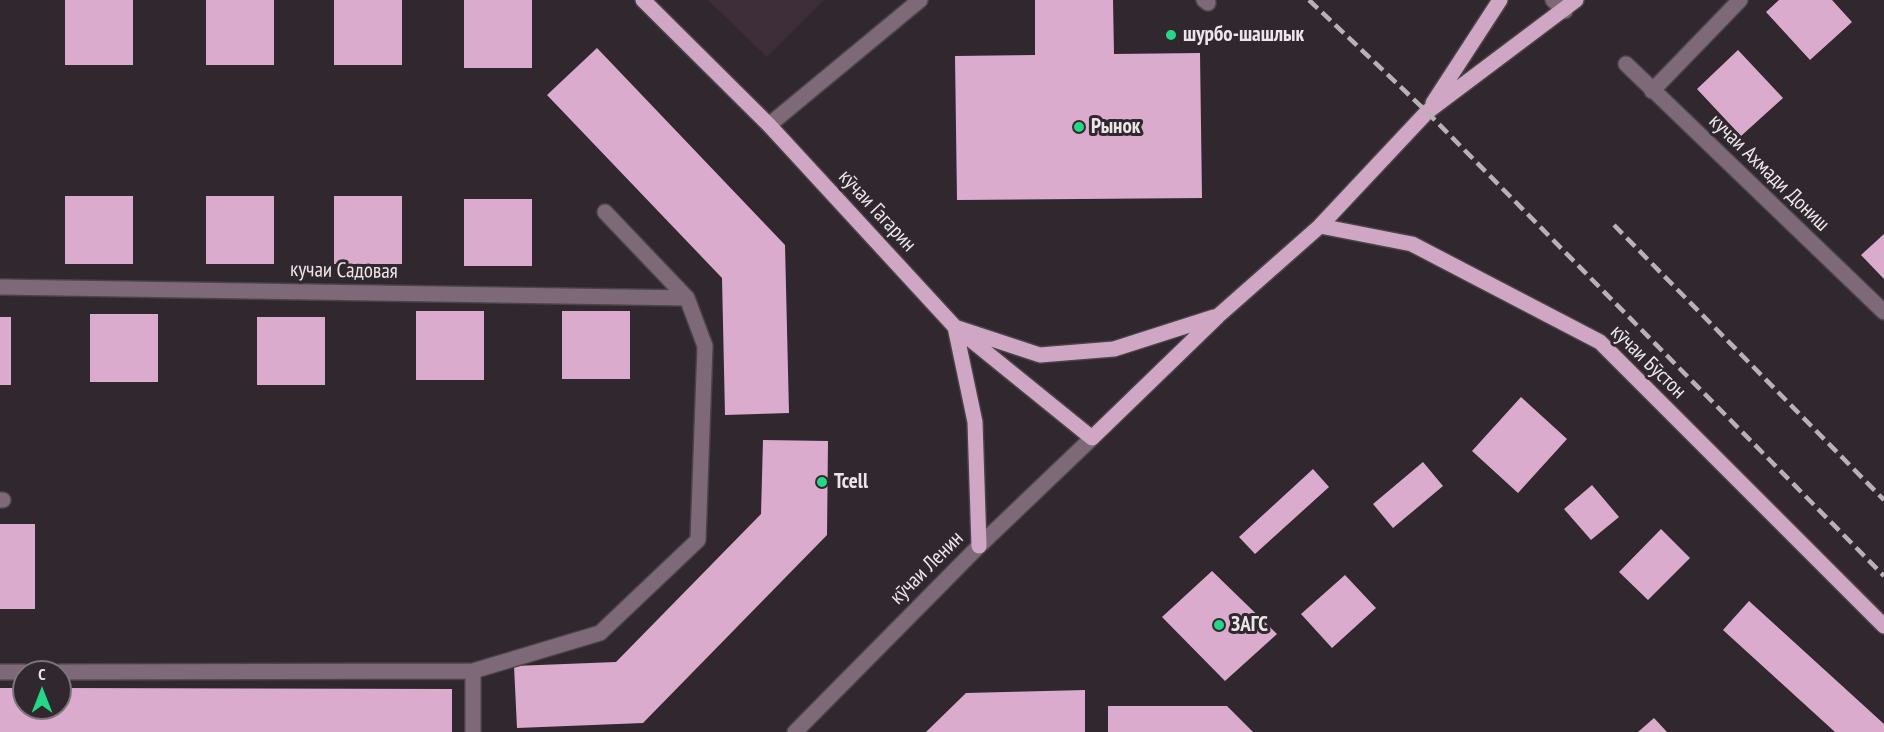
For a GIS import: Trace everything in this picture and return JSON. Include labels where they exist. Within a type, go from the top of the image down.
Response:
[{"type":"main road","name":"кӯчаи Гагарин","points":[[643,0],[768,125],[955,327],[1092,438]]},
{"type":"main road","points":[[1092,438],[1218,316],[1320,226],[1427,112],[1500,0]]},
{"type":"main road","points":[[1427,112],[1571,5]]},
{"type":"main road","name":"кӯчаи Бӯстон","points":[[1320,226],[1412,244],[1600,342],[1884,626]]},
{"type":"main road","points":[[955,327],[1040,355],[1114,349],[1218,316]]},
{"type":"main road","points":[[955,327],[975,422],[979,546]]},
{"type":"street","points":[[768,125],[920,0]]},
{"type":"street","points":[[1553,0],[1571,5]]},
{"type":"street","points":[[1652,91],[1740,0]]},
{"type":"street","name":"кучаи Ахмади Дониш","points":[[1626,64],[1884,312]]},
{"type":"street","points":[[72,672],[473,671],[600,633],[698,540],[705,346],[687,298],[605,212]]},
{"type":"street","name":"кучаи Садовая","points":[[0,287],[687,298]]},
{"type":"street","name":"кӯчаи Ленин","points":[[795,732],[979,546],[1092,438]]},
{"type":"street","points":[[473,671],[473,732]]},
{"type":"shaded area","points":[[708,0],[824,0],[767,57]]},
{"type":"building","points":[[65,0],[133,0],[133,65],[65,65]]},
{"type":"building","points":[[206,0],[274,0],[274,65],[206,65]]},
{"type":"building","points":[[334,0],[402,0],[402,65],[334,65]]},
{"type":"building","points":[[464,0],[532,0],[532,68],[464,68]]},
{"type":"building","name":"Рынок","points":[[1035,0],[1113,0],[1114,54],[1200,53],[1202,198],[957,200],[955,56],[1035,55]]},
{"type":"building","points":[[1779,0],[1832,0],[1852,22],[1810,60],[1766,12]]},
{"type":"building","points":[[597,48],[785,245],[789,413],[725,415],[722,278],[547,95]]},
{"type":"building","points":[[1738,50],[1783,98],[1741,136],[1697,89]]},
{"type":"building","points":[[65,196],[133,196],[133,264],[65,264]]},
{"type":"building","points":[[206,196],[274,196],[274,264],[206,264]]},
{"type":"building","points":[[334,196],[402,196],[402,264],[334,264]]},
{"type":"building","points":[[464,199],[532,199],[532,266],[464,266]]},
{"type":"building","points":[[1884,234],[1884,279],[1861,255]]},
{"type":"building","points":[[416,311],[484,311],[484,380],[416,380]]},
{"type":"building","points":[[562,311],[630,311],[630,379],[562,379]]},
{"type":"building","points":[[90,314],[158,314],[158,382],[90,382]]},
{"type":"building","points":[[0,317],[11,317],[11,385],[0,385]]},
{"type":"building","points":[[257,317],[325,317],[325,385],[257,385]]},
{"type":"building","points":[[1521,397],[1567,439],[1518,493],[1472,451]]},
{"type":"building","points":[[763,440],[828,441],[827,535],[643,723],[517,728],[514,666],[616,662],[761,514]]},
{"type":"building","points":[[1423,462],[1443,486],[1393,528],[1373,504]]},
{"type":"building","points":[[1313,469],[1329,487],[1255,554],[1239,537]]},
{"type":"building","points":[[1592,485],[1619,517],[1591,540],[1564,509]]},
{"type":"building","points":[[0,524],[35,524],[35,609],[0,609]]},
{"type":"building","points":[[1661,529],[1690,558],[1648,600],[1619,572]]},
{"type":"building","name":"ЗАГС","points":[[1212,571],[1277,634],[1225,681],[1162,617]]},
{"type":"building","points":[[1345,575],[1376,608],[1332,648],[1301,614]]},
{"type":"building","points":[[1749,601],[1884,724],[1884,732],[1835,732],[1723,630]]},
{"type":"building","points":[[0,688],[12,688],[12,720],[72,720],[72,688],[452,689],[452,732],[0,732]]},
{"type":"building","points":[[1085,690],[1085,732],[926,732],[966,693]]},
{"type":"building","points":[[1108,706],[1227,706],[1253,732],[1108,732]]},
{"type":"building","points":[[1654,718],[1667,732],[1638,732]]},
{"type":"railway","points":[[1309,0],[1427,112],[1884,576]]},
{"type":"railway","points":[[1614,225],[1884,500]]},
{"type":"place","name":"шурбо-шашлык","points":[[1171,35]]},
{"type":"place","name":"Рынок","points":[[1079,127]]},
{"type":"place","name":"Tcell","points":[[822,482]]},
{"type":"place","name":"ЗАГС","points":[[1219,625]]}]
